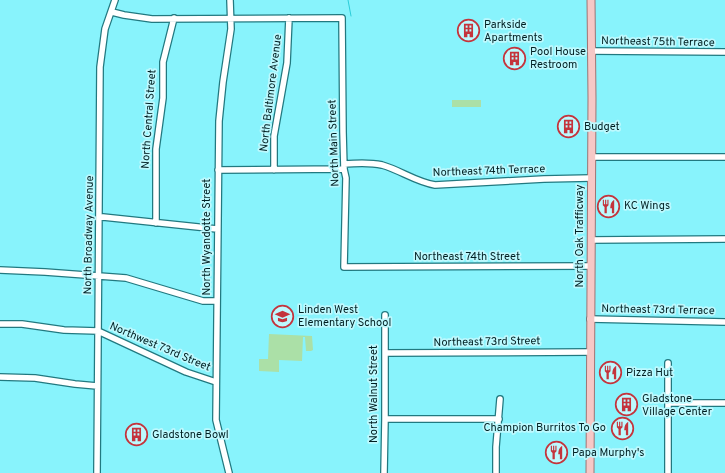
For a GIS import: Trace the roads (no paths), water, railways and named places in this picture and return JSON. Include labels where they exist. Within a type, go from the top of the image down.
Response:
[{"type":"main road","name":"North Oak Trafficway","points":[[590,473],[590,266],[592,157],[591,0]]},
{"type":"street","name":"North Broadway Avenue","points":[[97,473],[100,67],[106,29],[115,0]]},
{"type":"street","name":"North Wyandotte Street","points":[[228,473],[227,461],[217,426],[216,382],[219,121],[231,29],[230,0]]},
{"type":"street","points":[[112,12],[141,18],[289,18]]},
{"type":"street","name":"North Central Street","points":[[156,223],[156,150],[163,98],[164,62],[174,18]]},
{"type":"street","name":"North Main Street","points":[[289,18],[342,18],[344,166],[346,178],[344,267]]},
{"type":"street","name":"North Baltimore Avenue","points":[[274,170],[274,136],[287,63],[289,18]]},
{"type":"street","name":"Northeast 75th Terrace","points":[[591,51],[725,52]]},
{"type":"street","points":[[592,157],[725,157]]},
{"type":"street","name":"Northeast 74th Terrace","points":[[218,170],[274,170],[369,163],[381,165],[418,181],[435,185],[591,178]]},
{"type":"street","points":[[99,218],[103,217],[217,229]]},
{"type":"street","points":[[591,240],[725,239]]},
{"type":"street","name":"Northeast 74th Street","points":[[344,267],[590,266]]},
{"type":"street","points":[[0,270],[98,275],[126,278],[203,301],[217,301]]},
{"type":"street","name":"North Walnut Street","points":[[384,473],[385,315]]},
{"type":"street","name":"Northeast 73rd Terrace","points":[[590,319],[725,322]]},
{"type":"street","name":"Northwest 73rd Street","points":[[0,324],[33,325],[64,330],[98,331],[186,372],[216,382]]},
{"type":"street","name":"Northeast 73rd Street","points":[[385,353],[590,352]]},
{"type":"street","points":[[668,363],[668,473]]},
{"type":"street","points":[[0,377],[35,378],[97,386]]},
{"type":"street","points":[[496,473],[496,447],[500,399]]},
{"type":"street","points":[[668,403],[725,403]]},
{"type":"street","points":[[385,419],[499,419]]},
{"type":"waterway","points":[[348,0],[351,16]]},
{"type":"place","name":"Parkside Apartments","points":[[469,31]]},
{"type":"place","name":"Pool House Restroom","points":[[514,58]]},
{"type":"place","name":"Budget","points":[[568,127]]},
{"type":"place","name":"KC Wings","points":[[608,206]]},
{"type":"place","name":"Linden West Elementary School","points":[[282,316]]},
{"type":"place","name":"Pizza Hut","points":[[611,373]]},
{"type":"place","name":"Gladstone Village Center","points":[[627,405]]},
{"type":"place","name":"Champion Burritos To Go","points":[[622,428]]},
{"type":"place","name":"Gladstone Bowl","points":[[137,435]]},
{"type":"place","name":"Papa Murphy's","points":[[556,453]]}]
